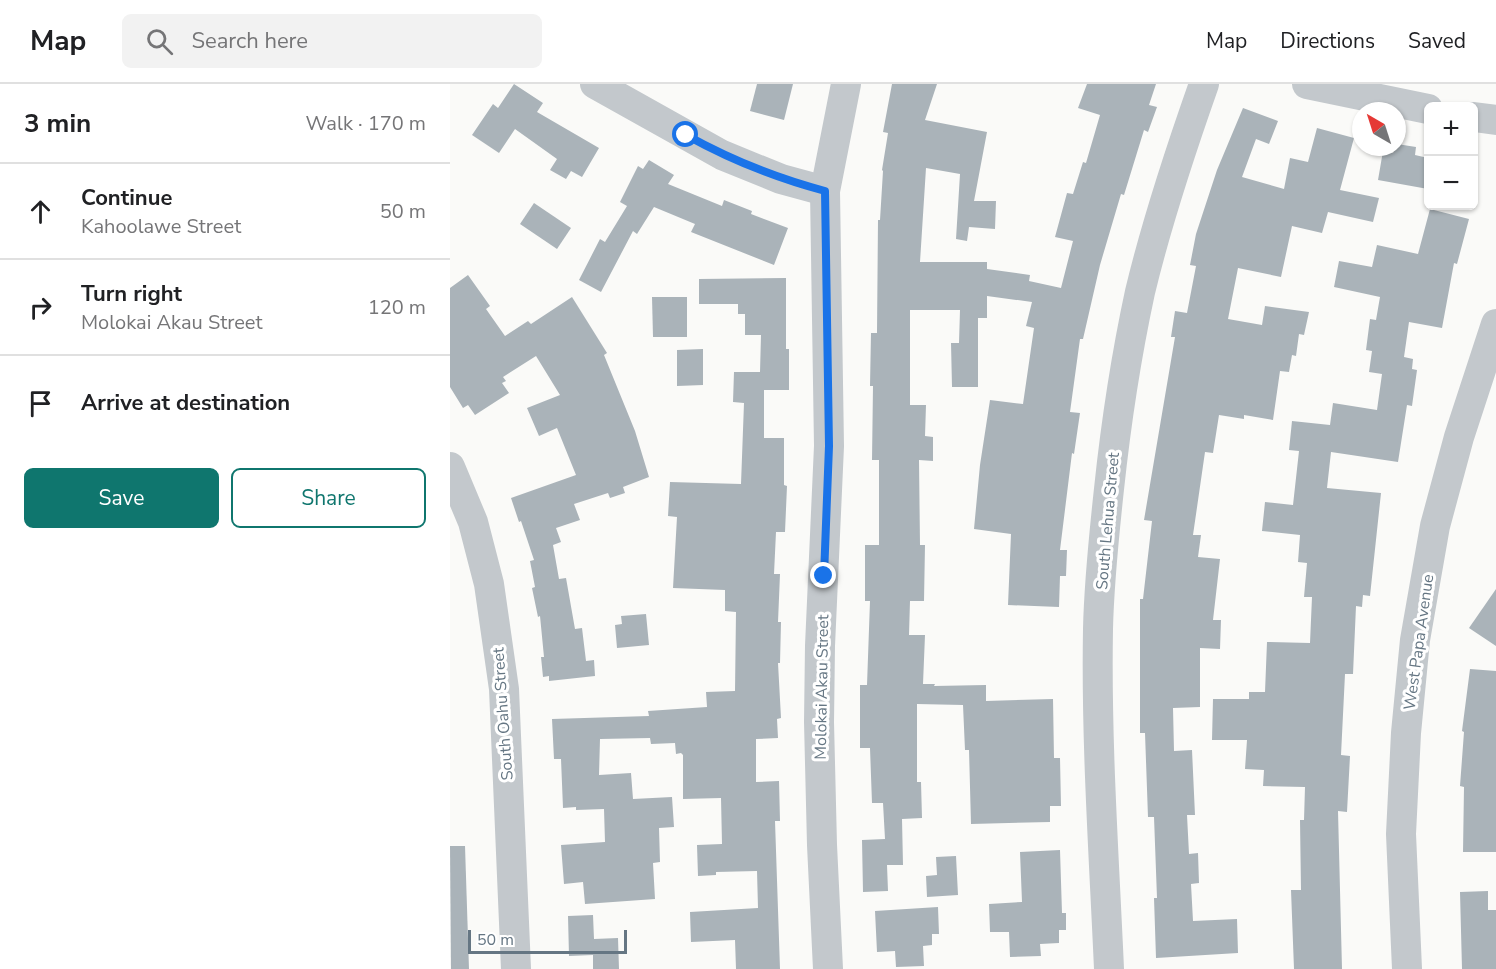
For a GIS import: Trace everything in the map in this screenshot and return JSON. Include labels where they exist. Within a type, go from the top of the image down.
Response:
[{"type":"street","points":[[596,84],[722,155],[781,179],[825,191]]},
{"type":"street","name":"Molokai Akau Street","points":[[828,969],[819,722],[829,446],[825,191],[846,84]]},
{"type":"street","name":"South Lehua Street","points":[[1109,969],[1101,781],[1098,628],[1104,528],[1126,366],[1141,290],[1184,141],[1204,84]]},
{"type":"street","points":[[1306,84],[1424,108]]},
{"type":"street","points":[[1478,118],[1496,120]]},
{"type":"street","name":"West Papa Avenue","points":[[1407,969],[1401,834],[1406,733],[1415,640],[1434,526],[1459,437],[1496,324]]},
{"type":"street","name":"South Oahu Street","points":[[450,467],[473,522],[489,584],[504,689],[516,969]]},
{"type":"building","points":[[514,84],[543,103],[537,112],[599,148],[582,177],[571,171],[566,179],[550,170],[557,159],[515,129],[499,153],[472,135],[493,104],[498,108]]},
{"type":"building","points":[[757,84],[793,84],[784,120],[750,111]]},
{"type":"building","points":[[892,84],[937,84],[925,120],[987,132],[974,201],[996,201],[995,229],[969,227],[967,241],[956,239],[960,174],[926,168],[920,262],[987,262],[987,269],[1030,275],[1029,281],[1061,288],[1073,241],[1055,237],[1067,193],[1073,194],[1083,162],[1086,163],[1100,115],[1078,108],[1087,84],[1156,84],[1149,105],[1157,107],[1148,132],[1144,130],[1124,195],[1121,194],[1100,265],[1083,339],[1080,339],[1070,412],[1080,413],[1074,454],[1072,453],[1060,550],[1067,550],[1066,576],[1060,576],[1059,607],[1008,605],[1011,534],[974,529],[980,465],[990,400],[1023,404],[1034,328],[1026,326],[1032,302],[987,296],[987,318],[978,318],[978,387],[952,387],[951,343],[959,343],[960,310],[910,310],[910,405],[926,405],[925,436],[933,437],[933,461],[919,460],[920,545],[925,545],[924,601],[910,601],[909,635],[925,635],[923,684],[935,684],[934,686],[986,685],[986,701],[1053,699],[1054,758],[1060,758],[1061,806],[1050,806],[1050,822],[971,824],[969,750],[965,750],[963,705],[917,704],[917,782],[921,782],[922,818],[902,819],[903,865],[887,865],[888,891],[863,892],[862,840],[885,839],[883,803],[872,803],[870,748],[860,748],[860,685],[867,685],[870,601],[865,601],[865,545],[879,545],[879,460],[872,460],[871,333],[877,333],[878,220],[880,220],[882,170],[888,133],[883,132]]},
{"type":"building","points":[[1243,108],[1278,121],[1269,144],[1256,139],[1242,177],[1284,189],[1290,158],[1308,162],[1317,128],[1352,137],[1340,190],[1379,198],[1373,222],[1328,212],[1322,233],[1292,226],[1281,277],[1238,268],[1228,319],[1262,325],[1265,306],[1309,312],[1304,335],[1299,334],[1296,356],[1292,355],[1289,372],[1280,371],[1273,420],[1244,415],[1244,419],[1219,415],[1213,453],[1205,452],[1193,535],[1201,535],[1198,557],[1220,559],[1213,620],[1221,620],[1220,649],[1200,648],[1200,707],[1173,708],[1174,751],[1192,750],[1195,815],[1187,815],[1189,854],[1198,853],[1199,883],[1191,884],[1193,921],[1237,919],[1238,953],[1156,958],[1154,898],[1157,898],[1154,817],[1148,817],[1145,733],[1140,733],[1140,599],[1143,599],[1152,521],[1144,520],[1175,337],[1171,337],[1175,311],[1187,313],[1196,266],[1190,265],[1196,234],[1217,170]]},
{"type":"building","points":[[1406,145],[1416,147],[1415,155],[1424,157],[1424,188],[1378,180],[1382,156],[1406,156]]},
{"type":"building","points":[[649,160],[674,175],[668,184],[722,206],[724,200],[752,211],[751,214],[788,228],[774,265],[691,232],[695,224],[654,207],[637,234],[633,231],[601,292],[579,280],[600,239],[605,242],[627,206],[620,202],[638,166],[643,169]]},
{"type":"building","points":[[534,203],[571,228],[557,249],[520,224]]},
{"type":"building","points":[[1430,210],[1469,219],[1457,264],[1454,263],[1442,328],[1409,322],[1404,357],[1413,359],[1412,369],[1417,370],[1412,406],[1407,405],[1398,462],[1331,452],[1327,488],[1381,493],[1370,596],[1363,595],[1362,607],[1356,606],[1353,674],[1345,674],[1341,755],[1350,756],[1347,812],[1338,811],[1342,969],[1294,969],[1291,890],[1301,890],[1300,820],[1304,820],[1305,787],[1263,786],[1264,770],[1245,769],[1247,740],[1212,740],[1213,699],[1249,699],[1249,692],[1265,692],[1267,642],[1310,643],[1312,597],[1304,597],[1307,563],[1298,562],[1300,535],[1262,531],[1265,502],[1293,505],[1299,451],[1289,450],[1292,421],[1330,425],[1333,403],[1377,410],[1382,374],[1369,372],[1372,351],[1366,350],[1370,319],[1376,320],[1380,297],[1334,287],[1339,261],[1372,267],[1377,245],[1418,254]]},
{"type":"building","points":[[468,275],[490,306],[486,309],[505,336],[528,321],[531,324],[572,297],[607,353],[604,355],[635,431],[649,477],[623,487],[625,493],[610,498],[608,493],[574,504],[580,520],[556,528],[561,542],[553,545],[559,579],[566,578],[575,629],[582,628],[586,661],[594,660],[595,676],[549,681],[549,676],[543,677],[541,657],[544,657],[540,616],[538,617],[532,588],[535,587],[530,561],[534,560],[511,498],[576,475],[557,428],[539,436],[527,408],[560,395],[536,356],[503,377],[506,381],[502,383],[509,393],[475,415],[468,405],[463,408],[450,387],[450,288]]},
{"type":"building","points":[[786,278],[786,349],[789,349],[789,390],[764,390],[764,438],[784,438],[784,485],[787,486],[785,532],[776,532],[774,574],[780,574],[778,622],[781,622],[780,663],[778,663],[781,718],[777,719],[778,738],[756,739],[756,782],[779,781],[780,821],[775,821],[780,969],[736,969],[735,940],[691,942],[690,912],[758,908],[757,871],[716,872],[716,875],[698,876],[697,845],[722,844],[721,798],[683,799],[683,755],[676,754],[675,743],[651,744],[650,738],[600,739],[599,775],[631,773],[633,799],[672,797],[674,827],[659,828],[660,862],[653,863],[655,899],[585,904],[583,882],[564,884],[561,845],[605,842],[604,809],[563,808],[561,759],[554,759],[552,719],[649,716],[648,711],[707,707],[706,692],[735,691],[736,612],[725,611],[725,590],[673,588],[677,517],[668,516],[670,482],[741,484],[744,403],[733,402],[734,372],[760,372],[761,335],[745,335],[745,314],[738,314],[738,304],[699,304],[699,279]]},
{"type":"building","points":[[652,297],[687,297],[687,337],[653,337]]},
{"type":"building","points":[[703,349],[703,385],[677,386],[677,350]]},
{"type":"building","points":[[1496,589],[1496,646],[1469,628]]},
{"type":"building","points":[[646,614],[649,645],[617,648],[615,625],[622,624],[621,616]]},
{"type":"building","points":[[1470,669],[1496,671],[1496,852],[1463,852],[1464,787],[1460,786],[1464,732],[1462,731]]},
{"type":"building","points":[[450,846],[465,846],[469,969],[451,969]]},
{"type":"building","points":[[1060,850],[1062,913],[1066,913],[1066,930],[1059,930],[1059,943],[1040,944],[1041,956],[1010,957],[1009,932],[990,932],[989,904],[1022,902],[1020,852]]},
{"type":"building","points":[[956,856],[958,895],[927,897],[926,876],[937,875],[936,857]]},
{"type":"building","points":[[1488,891],[1488,910],[1496,910],[1496,969],[1462,969],[1460,892]]},
{"type":"building","points":[[938,907],[939,934],[932,934],[932,945],[923,946],[924,966],[896,967],[895,951],[877,952],[875,911]]},
{"type":"building","points":[[593,915],[594,939],[618,938],[619,969],[593,969],[593,955],[569,956],[568,916]]},
{"type":"route","points":[[686,135],[722,155],[781,179],[825,191],[829,446],[824,576]]}]
